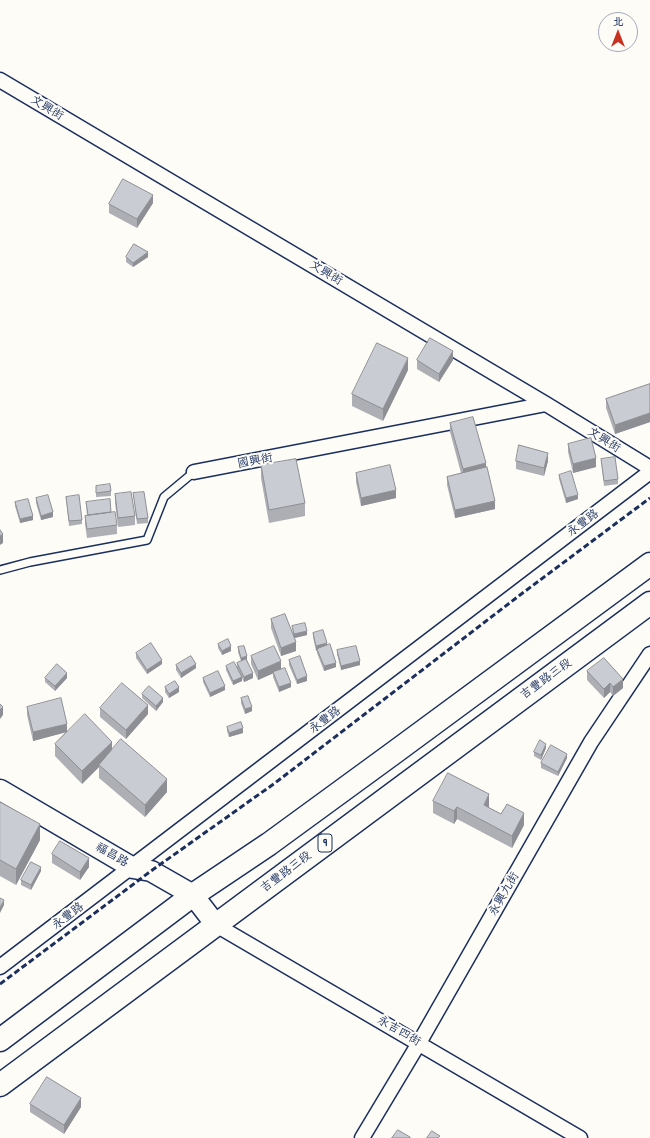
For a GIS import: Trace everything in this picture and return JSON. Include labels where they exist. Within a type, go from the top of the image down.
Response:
[{"type":"main road","points":[[0,1040],[193,895],[269,844],[650,564]]},
{"type":"main road","name":"吉豐路三段","points":[[0,1085],[414,776],[650,603]]},
{"type":"street","name":"文興街","points":[[0,80],[546,404],[650,468]]},
{"type":"street","name":"國興街","points":[[194,472],[546,404]]},
{"type":"street","name":"永豐路","points":[[0,967],[133,868],[650,472]]},
{"type":"street","name":"永興九街","points":[[362,1138],[419,1043],[591,742],[650,654]]},
{"type":"street","name":"福昌路","points":[[0,790],[133,868],[151,871],[193,895],[216,925]]},
{"type":"street","name":"永吉四街","points":[[216,925],[580,1138]]},
{"type":"lane","name":"國興街","points":[[0,570],[30,562],[146,540],[164,497],[194,472]]},
{"type":"building","points":[[123,179],[153,195],[137,219],[109,204]]},
{"type":"building","points":[[134,244],[148,252],[133,263],[126,257]]},
{"type":"building","points":[[430,338],[453,351],[439,374],[417,360]]},
{"type":"building","points":[[377,343],[408,358],[383,409],[352,394]]},
{"type":"building","points":[[650,384],[650,413],[615,425],[606,399]]},
{"type":"building","points":[[473,417],[486,463],[463,469],[450,423]]},
{"type":"building","points":[[591,438],[596,458],[573,464],[568,444]]},
{"type":"building","points":[[519,445],[548,453],[544,468],[516,461]]},
{"type":"building","points":[[615,457],[618,479],[604,481],[601,459]]},
{"type":"building","points":[[296,459],[305,503],[269,510],[261,465]]},
{"type":"building","points":[[390,465],[396,490],[361,498],[356,473]]},
{"type":"building","points":[[487,467],[495,501],[455,510],[447,477]]},
{"type":"building","points":[[571,471],[578,495],[566,498],[559,475]]},
{"type":"building","points":[[110,484],[111,491],[96,493],[96,486]]},
{"type":"building","points":[[131,492],[135,516],[118,518],[115,494]]},
{"type":"building","points":[[144,492],[148,518],[137,519],[133,493]]},
{"type":"building","points":[[48,495],[53,512],[41,516],[36,498]]},
{"type":"building","points":[[79,495],[82,520],[69,521],[66,497]]},
{"type":"building","points":[[28,499],[33,516],[20,519],[15,502]]},
{"type":"building","points":[[110,499],[111,512],[88,515],[86,502]]},
{"type":"building","points":[[115,512],[117,525],[87,529],[85,516]]},
{"type":"building","points":[[285,614],[296,642],[281,648],[271,619]]},
{"type":"building","points":[[305,623],[307,631],[294,634],[292,626]]},
{"type":"building","points":[[323,630],[327,643],[316,646],[313,633]]},
{"type":"building","points":[[228,639],[231,646],[222,651],[218,644]]},
{"type":"building","points":[[151,643],[162,660],[147,670],[136,653]]},
{"type":"building","points":[[330,644],[336,663],[324,666],[317,649]]},
{"type":"building","points":[[244,646],[247,656],[241,658],[238,647]]},
{"type":"building","points":[[274,646],[281,661],[258,671],[251,656]]},
{"type":"building","points":[[356,646],[360,661],[341,666],[337,650]]},
{"type":"building","points":[[191,656],[196,664],[181,673],[176,665]]},
{"type":"building","points":[[300,656],[307,676],[297,680],[289,660]]},
{"type":"building","points":[[604,658],[623,679],[613,687],[610,683],[604,689],[587,671]]},
{"type":"building","points":[[246,659],[253,673],[244,677],[237,663]]},
{"type":"building","points":[[234,662],[242,677],[233,681],[226,666]]},
{"type":"building","points":[[57,664],[67,673],[55,686],[45,678]]},
{"type":"building","points":[[285,668],[291,683],[279,687],[273,672]]},
{"type":"building","points":[[218,671],[225,686],[210,693],[203,678]]},
{"type":"building","points":[[175,681],[179,687],[169,694],[165,687]]},
{"type":"building","points":[[122,683],[148,705],[126,730],[100,708]]},
{"type":"building","points":[[149,686],[163,698],[156,706],[142,694]]},
{"type":"building","points":[[248,696],[252,707],[245,709],[241,698]]},
{"type":"building","points":[[61,698],[67,724],[33,732],[27,707]]},
{"type":"building","points":[[85,714],[112,742],[82,771],[55,744]]},
{"type":"building","points":[[241,722],[243,728],[229,733],[227,727]]},
{"type":"building","points":[[121,739],[167,779],[145,805],[99,765]]},
{"type":"building","points":[[540,740],[546,744],[541,755],[534,752]]},
{"type":"building","points":[[551,745],[567,754],[558,772],[541,763]]},
{"type":"building","points":[[448,773],[489,794],[484,805],[501,814],[507,804],[524,813],[512,836],[457,807],[454,811],[433,801]]},
{"type":"building","points":[[0,802],[40,824],[16,869],[0,860]]},
{"type":"building","points":[[60,841],[89,858],[80,872],[52,854]]},
{"type":"building","points":[[31,862],[41,867],[31,885],[21,880]]},
{"type":"building","points":[[0,898],[4,900],[0,908]]},
{"type":"building","points":[[47,1077],[81,1098],[64,1125],[30,1104]]},
{"type":"building","points":[[398,1130],[410,1137],[410,1138],[392,1138]]},
{"type":"building","points":[[432,1131],[440,1136],[438,1138],[427,1138]]},
{"type":"railway","points":[[0,984],[151,871],[275,783],[520,595],[650,498]]}]
